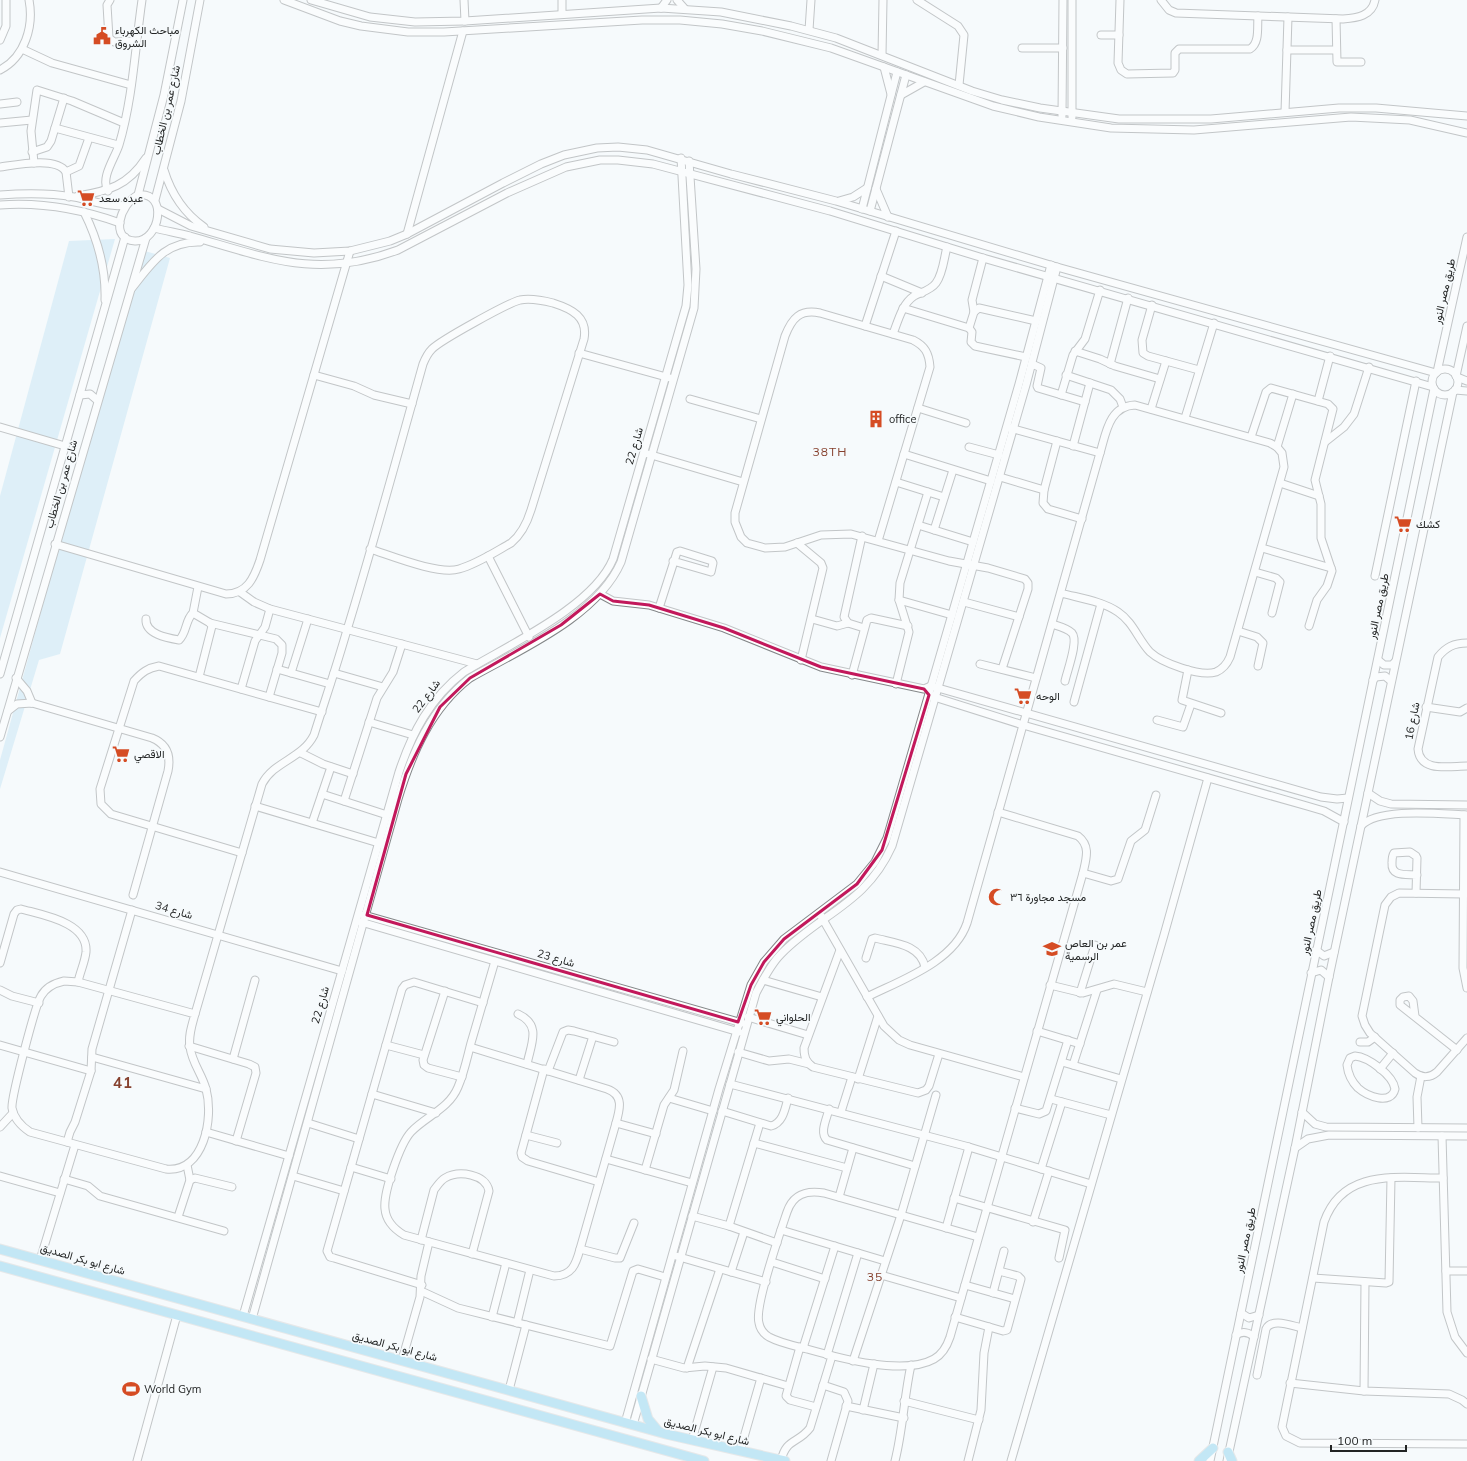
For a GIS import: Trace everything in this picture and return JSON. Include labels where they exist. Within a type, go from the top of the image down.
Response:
[{"type":"main road","name":"شارع ابو بكر الصديق","points":[[0,1249],[629,1424],[782,1461]]},
{"type":"main road","points":[[26,1273],[30,1257]]},
{"type":"main road","points":[[0,1266],[704,1461]]},
{"type":"main road","points":[[81,1288],[85,1272]]},
{"type":"main road","points":[[354,1363],[357,1348]]},
{"type":"main road","points":[[641,1396],[648,1418],[658,1431]]},
{"type":"main road","points":[[1199,1461],[1213,1448]]},
{"type":"main road","points":[[1228,1456],[1232,1461]]},
{"type":"street","points":[[0,40],[6,26],[6,0]]},
{"type":"street","points":[[0,70],[6,67],[22,49],[30,25],[29,0]]},
{"type":"street","points":[[110,0],[107,7],[109,38],[114,42],[136,41]]},
{"type":"street","points":[[108,191],[106,179],[124,123],[131,85],[142,0]]},
{"type":"street","name":"شارع عمر بن الخطاب","points":[[138,195],[168,76],[183,0]]},
{"type":"street","name":"شارع عمر بن الخطاب","points":[[155,200],[181,101],[200,0]]},
{"type":"street","points":[[284,0],[340,21],[387,30],[426,33],[661,19],[746,28],[824,46],[992,106],[1072,123],[1111,128],[1172,130],[1233,128],[1357,117],[1410,120],[1467,133]]},
{"type":"street","points":[[311,0],[349,12],[388,20],[415,22],[465,21],[661,8],[685,9],[748,16],[809,30],[882,55],[958,85],[1009,101],[1072,113],[1119,119],[1211,119],[1339,108],[1376,108],[1467,116]]},
{"type":"street","points":[[464,0],[465,21]]},
{"type":"street","points":[[562,0],[562,14]]},
{"type":"street","points":[[661,8],[667,0]]},
{"type":"street","points":[[677,0],[685,9]]},
{"type":"street","points":[[809,30],[811,0]]},
{"type":"street","points":[[882,55],[883,0]]},
{"type":"street","points":[[917,0],[958,26],[964,35],[958,85]]},
{"type":"street","points":[[1062,121],[1063,0]]},
{"type":"street","points":[[1072,0],[1072,123]]},
{"type":"street","points":[[1120,0],[1118,63],[1119,67],[1124,73],[1172,73],[1175,70],[1176,52],[1179,49],[1250,49],[1254,47],[1257,40],[1258,16]]},
{"type":"street","points":[[1161,0],[1169,10],[1176,13],[1336,19],[1364,15],[1370,11],[1375,0]]},
{"type":"street","points":[[591,12],[592,23]]},
{"type":"street","points":[[746,28],[750,24],[750,18],[748,16]]},
{"type":"street","points":[[1285,112],[1288,17]]},
{"type":"street","points":[[1336,19],[1336,60],[1338,62],[1361,62]]},
{"type":"street","points":[[387,30],[388,20]]},
{"type":"street","points":[[762,31],[761,26],[765,20]]},
{"type":"street","points":[[408,234],[463,31]]},
{"type":"street","points":[[1101,35],[1119,35]]},
{"type":"street","points":[[1022,48],[1063,48]]},
{"type":"street","points":[[22,49],[52,63],[131,85]]},
{"type":"street","points":[[1287,50],[1336,50]]},
{"type":"street","points":[[884,67],[891,96]]},
{"type":"street","points":[[862,209],[897,72]]},
{"type":"street","points":[[870,211],[906,75]]},
{"type":"street","points":[[901,96],[909,89],[924,82]]},
{"type":"street","points":[[34,163],[32,152],[32,120],[37,90],[64,98],[124,123]]},
{"type":"street","points":[[32,152],[49,144],[64,98]]},
{"type":"street","points":[[0,104],[17,102]]},
{"type":"street","points":[[0,123],[32,120]]},
{"type":"street","points":[[55,128],[118,145]]},
{"type":"street","points":[[66,172],[79,166],[89,138]]},
{"type":"street","points":[[158,209],[191,226],[268,248],[299,252],[350,251],[390,241],[408,234],[503,183],[541,164],[564,155],[597,148],[618,147],[647,150],[680,158],[731,174],[836,201],[1054,266],[1425,371],[1436,373],[1446,369],[1452,371],[1456,376],[1458,383],[1454,391],[1395,662],[1334,952],[1295,1148],[1228,1456]]},
{"type":"street","points":[[71,197],[108,191],[130,177],[142,164],[149,153]]},
{"type":"street","name":"شارع 22","points":[[247,1318],[308,1123],[367,915],[387,815],[402,761],[413,735],[425,713],[441,691],[458,676],[576,604],[593,589],[605,575],[613,559],[683,316],[688,285],[680,158]]},
{"type":"street","points":[[128,293],[155,260],[171,247],[190,242],[203,242],[267,259],[298,264],[346,264],[380,257],[398,250],[507,193],[566,167],[600,160],[618,160],[653,164],[830,211],[983,258],[1369,367],[1419,382],[1434,388],[1443,394],[1454,391],[1467,391]]},
{"type":"street","name":"شارع 22","points":[[247,1318],[289,1156],[356,921],[409,764],[427,727],[440,707],[470,678],[532,643],[572,618],[600,594],[612,580],[621,562],[691,319],[696,286],[689,161]]},
{"type":"street","points":[[0,167],[34,163],[52,164],[65,169],[71,197]]},
{"type":"street","points":[[164,169],[170,187],[180,204],[198,223],[209,231]]},
{"type":"street","points":[[836,201],[852,197],[867,188]]},
{"type":"street","points":[[876,189],[888,217]]},
{"type":"street","points":[[0,195],[22,194],[71,197],[108,206],[126,205]]},
{"type":"street","points":[[138,195],[149,196],[155,200],[158,209],[158,216],[154,228],[146,238],[135,241],[125,237],[121,231],[120,223],[121,213],[126,205],[138,195]]},
{"type":"street","points":[[0,205],[41,205],[84,212],[120,223]]},
{"type":"street","points":[[84,212],[96,239],[102,261],[105,283],[103,313]]},
{"type":"street","points":[[154,228],[190,236],[216,245]]},
{"type":"street","points":[[865,326],[896,231]]},
{"type":"street","name":"شارع عمر بن الخطاب","points":[[0,674],[125,237]]},
{"type":"street","name":"طريق مصر النور","points":[[1436,373],[1467,237]]},
{"type":"street","name":"شارع عمر بن الخطاب","points":[[0,737],[128,293],[146,238]]},
{"type":"street","points":[[893,334],[903,308],[914,296],[932,288],[937,282],[947,247]]},
{"type":"street","points":[[55,544],[226,594],[240,592],[247,586],[256,570],[350,251]]},
{"type":"street","points":[[298,264],[299,252]]},
{"type":"street","points":[[968,328],[974,312],[972,300],[983,258]]},
{"type":"street","points":[[629,1424],[636,1412],[641,1396],[756,993],[780,955],[865,888],[887,858],[901,819],[932,691],[966,565],[999,455],[1032,364],[1054,266]]},
{"type":"street","points":[[881,276],[922,293]]},
{"type":"street","points":[[629,1424],[628,1410],[671,1255],[735,1031],[751,985],[764,962],[784,939],[857,884],[866,874],[882,850],[932,691],[964,602],[1000,477],[1026,357],[1051,277]]},
{"type":"street","points":[[1061,395],[1075,351],[1085,339],[1100,290]]},
{"type":"street","points":[[1110,364],[1128,298]]},
{"type":"street","points":[[195,1014],[78,982],[64,981],[52,986],[41,996],[14,1093],[12,1106],[13,1113],[23,1127],[30,1132],[166,1169],[173,1170],[187,1165],[198,1150],[206,1132],[209,1107],[206,1089],[193,1061],[189,1046],[189,1038],[195,1014],[262,784],[269,774],[300,753],[311,742],[322,712],[423,364],[432,349],[517,301],[534,299],[542,300],[575,312],[580,317],[585,328],[584,339],[525,526],[511,543],[458,570],[445,570],[370,549]]},
{"type":"street","points":[[1152,305],[1142,340],[1141,349],[1148,356],[1200,370]]},
{"type":"street","points":[[903,308],[968,328],[972,332],[970,340],[973,344],[1026,357]]},
{"type":"street","points":[[974,312],[982,308],[1036,322]]},
{"type":"street","points":[[878,541],[930,367],[930,358],[921,344],[893,334],[812,312],[799,314],[793,320],[786,336],[743,482],[735,522],[741,537],[748,543],[765,548],[785,547],[830,533],[850,534],[966,565],[995,570],[1028,582],[1028,589],[1002,669]]},
{"type":"street","points":[[1185,418],[1214,323]]},
{"type":"street","points":[[1456,376],[1467,326]]},
{"type":"street","points":[[1075,351],[1100,359],[1110,364],[1160,379]]},
{"type":"street","points":[[579,353],[674,379]]},
{"type":"street","points":[[1318,401],[1330,356]]},
{"type":"street","points":[[1151,408],[1166,361]]},
{"type":"street","points":[[1032,364],[1041,368],[1038,388],[1085,402]]},
{"type":"street","points":[[1323,444],[1347,424],[1354,414],[1369,367]]},
{"type":"street","points":[[1375,576],[1419,382],[1425,371]]},
{"type":"street","points":[[1434,388],[1433,380],[1436,373]]},
{"type":"street","points":[[314,375],[354,386],[374,395],[412,404]]},
{"type":"street","points":[[1066,376],[1090,383],[1115,393],[1123,407]]},
{"type":"street","points":[[1456,376],[1467,381]]},
{"type":"street","points":[[1073,446],[1090,383]]},
{"type":"street","points":[[1251,437],[1267,390],[1273,388],[1328,404],[1333,409],[1315,474],[1315,486],[1319,496],[1321,538],[1332,568],[1327,586],[1317,600],[1309,626]]},
{"type":"street","name":"طريق مصر النور","points":[[1210,1461],[1434,388]]},
{"type":"street","points":[[80,395],[90,394],[97,400]]},
{"type":"street","points":[[1277,446],[1293,394]]},
{"type":"street","points":[[690,399],[762,419]]},
{"type":"street","points":[[867,997],[925,967],[947,953],[962,936],[968,923],[1060,593],[1112,416],[1123,407],[1135,405],[1151,408],[1251,437],[1277,446],[1282,453],[1284,460],[1280,483],[1238,631],[1230,657],[1224,667],[1208,673],[1188,670],[1156,656],[1145,646],[1126,617],[1114,609],[1060,593]]},
{"type":"street","points":[[918,408],[966,423]]},
{"type":"street","points":[[0,426],[65,446]]},
{"type":"street","points":[[1010,428],[1100,453]]},
{"type":"street","points":[[1057,441],[1044,490],[1043,503],[1048,509],[1082,519]]},
{"type":"street","points":[[969,447],[999,455]]},
{"type":"street","points":[[644,452],[743,482]]},
{"type":"street","points":[[904,454],[991,481]]},
{"type":"street","points":[[934,530],[953,470]]},
{"type":"street","points":[[1000,477],[1044,490]]},
{"type":"street","points":[[896,482],[944,498]]},
{"type":"street","points":[[1280,483],[1319,496]]},
{"type":"street","points":[[896,684],[908,640],[908,626],[899,600],[900,583],[928,492]]},
{"type":"street","points":[[918,525],[973,542]]},
{"type":"street","points":[[862,536],[844,620],[848,623],[864,628]]},
{"type":"street","points":[[797,543],[821,563],[823,568],[801,660]]},
{"type":"street","points":[[1262,548],[1332,568]]},
{"type":"street","points":[[659,608],[675,553],[680,551],[712,561],[713,563],[711,572],[673,561]]},
{"type":"street","points":[[488,556],[532,643]]},
{"type":"street","points":[[1255,572],[1276,578],[1280,582],[1272,613]]},
{"type":"street","points":[[146,619],[146,626],[152,632],[179,640],[182,637],[189,618],[193,613],[198,586]]},
{"type":"street","points":[[240,592],[254,602],[270,609],[477,664]]},
{"type":"street","points":[[600,594],[613,601],[640,603],[744,635],[820,667],[932,691],[1026,714],[1321,797],[1337,799],[1348,798]]},
{"type":"street","points":[[899,600],[952,615]]},
{"type":"street","points":[[964,602],[1019,617]]},
{"type":"street","points":[[1074,702],[1101,604]]},
{"type":"street","points":[[241,689],[255,641],[265,627],[270,609]]},
{"type":"street","points":[[193,613],[210,623],[276,639],[282,644],[282,653],[269,697]]},
{"type":"street","points":[[852,675],[867,620],[871,618],[908,626]]},
{"type":"street","points":[[291,673],[308,619]]},
{"type":"street","points":[[812,619],[837,626],[848,623]]},
{"type":"street","points":[[199,677],[212,628],[210,623]]},
{"type":"street","points":[[1052,624],[1069,630],[1075,640],[1065,681]]},
{"type":"street","points":[[1238,631],[1257,637],[1264,645],[1258,666]]},
{"type":"street","name":"شارع 16","points":[[1467,643],[1454,644],[1448,647],[1442,652],[1435,663],[1418,749],[1422,761],[1433,766],[1467,766]]},
{"type":"street","points":[[344,801],[377,698],[393,672],[402,644]]},
{"type":"street","points":[[1378,660],[1384,666],[1392,665],[1395,662]]},
{"type":"street","points":[[980,664],[1036,678]]},
{"type":"street","points":[[242,853],[111,814],[101,804],[100,789],[134,681],[141,673],[150,668],[159,666],[322,712]]},
{"type":"street","points":[[277,669],[330,684]]},
{"type":"street","points":[[1188,670],[1181,698],[1182,701],[1221,713]]},
{"type":"street","points":[[334,673],[383,687]]},
{"type":"street","points":[[1373,680],[1381,675],[1385,676],[1391,681]]},
{"type":"street","points":[[16,678],[27,691],[32,703]]},
{"type":"street","points":[[932,691],[1023,725],[1318,809],[1344,822]]},
{"type":"street","points":[[8,711],[17,704],[32,703],[158,740],[163,745],[169,756],[169,767],[133,895]]},
{"type":"street","points":[[1157,720],[1183,727],[1191,704]]},
{"type":"street","points":[[1426,707],[1460,712],[1467,708]]},
{"type":"street","points":[[369,722],[413,735]]},
{"type":"street","points":[[1091,744],[1095,737],[1092,732]]},
{"type":"street","points":[[1107,748],[1105,743],[1110,737]]},
{"type":"street","points":[[300,753],[331,767],[353,774]]},
{"type":"street","points":[[312,823],[331,767]]},
{"type":"street","points":[[1011,1461],[1208,778]]},
{"type":"street","points":[[1368,793],[1380,801],[1391,804],[1467,805]]},
{"type":"street","points":[[322,794],[387,815]]},
{"type":"street","points":[[1083,873],[1111,881],[1118,879],[1132,840],[1145,830],[1156,795]]},
{"type":"street","points":[[1318,809],[1321,797]]},
{"type":"street","points":[[255,806],[382,845]]},
{"type":"street","points":[[978,1237],[839,1197],[810,1191],[798,1196],[789,1206],[766,1282],[757,1317],[762,1331],[771,1338],[801,1348],[874,1364],[911,1365],[928,1362],[939,1355],[947,1344],[987,1208],[1083,873],[1087,849],[1082,839],[1078,836],[998,812]]},
{"type":"street","points":[[1361,826],[1372,817],[1386,814],[1465,815],[1465,924],[1463,968],[1467,988]]},
{"type":"street","name":"شارع 34","points":[[0,872],[342,971]]},
{"type":"street","points":[[1416,893],[1417,875]]},
{"type":"street","points":[[1464,894],[1416,893],[1396,894],[1391,897],[1385,905],[1362,1012],[1364,1025],[1375,1037],[1421,1076],[1428,1077],[1434,1074],[1467,1038]]},
{"type":"street","points":[[0,963],[14,914],[17,910],[21,909],[64,922],[77,932],[83,941],[86,952],[78,982]]},
{"type":"street","points":[[67,1142],[70,1132],[75,1124],[91,1071],[92,1049],[132,910]]},
{"type":"street","name":"شارع 23","points":[[359,913],[738,1022],[747,1021],[808,1035]]},
{"type":"street","points":[[819,913],[884,1026],[900,1040],[910,1045],[939,1054],[1024,1077]]},
{"type":"street","name":"شارع 23","points":[[356,921],[744,1033]]},
{"type":"street","points":[[866,958],[872,940],[875,938],[916,950],[922,958],[925,967]]},
{"type":"street","points":[[1080,993],[1095,945]]},
{"type":"street","points":[[809,1064],[804,1054],[808,1035],[840,950]]},
{"type":"street","points":[[1316,950],[1324,956],[1334,952]]},
{"type":"street","points":[[470,1047],[607,1089],[616,1094],[620,1103],[616,1123],[580,1249],[575,1264],[567,1274],[554,1276],[404,1235],[394,1229],[388,1220],[385,1209],[391,1179],[400,1149],[405,1140],[411,1132],[445,1106],[452,1098],[462,1077],[470,1047],[495,961]]},
{"type":"street","points":[[1311,973],[1321,970],[1329,977]]},
{"type":"street","points":[[233,1059],[254,980]]},
{"type":"street","points":[[763,980],[822,997]]},
{"type":"street","points":[[483,1003],[414,982],[405,985],[402,989],[327,1251],[328,1254],[334,1258],[422,1288],[445,1304],[610,1346],[633,1270],[638,1270],[665,1278]]},
{"type":"street","points":[[1050,985],[1080,993],[1097,990],[1113,984],[1147,992]]},
{"type":"street","points":[[0,990],[12,996],[39,1004]]},
{"type":"street","points":[[1073,1065],[1097,990]]},
{"type":"street","points":[[445,991],[423,1060],[424,1065],[428,1068],[462,1077]]},
{"type":"street","points":[[518,1014],[530,1022],[534,1031],[526,1064]]},
{"type":"street","points":[[841,1112],[878,1016]]},
{"type":"street","points":[[1415,1016],[1457,1050]]},
{"type":"street","points":[[599,1182],[524,1160],[521,1152],[546,1070],[563,1032],[568,1030],[614,1042]]},
{"type":"street","points":[[1037,1031],[1080,1044]]},
{"type":"street","points":[[579,1080],[593,1036]]},
{"type":"street","points":[[1360,1042],[1368,1042],[1375,1037]]},
{"type":"street","points":[[1015,1108],[1034,1113],[1043,1113],[1050,1099],[1068,1040]]},
{"type":"street","points":[[0,1045],[91,1071]]},
{"type":"street","points":[[386,1045],[424,1055]]},
{"type":"street","points":[[189,1046],[252,1065],[256,1070],[236,1141]]},
{"type":"street","points":[[645,1170],[664,1105],[674,1090],[683,1051]]},
{"type":"street","points":[[738,1052],[769,1061],[789,1059],[809,1064],[813,1067],[913,1093],[926,1090],[931,1082],[939,1054]]},
{"type":"street","points":[[1380,1069],[1393,1053]]},
{"type":"street","points":[[1352,1056],[1362,1057],[1380,1069],[1392,1080],[1395,1086],[1394,1094],[1388,1098],[1374,1097],[1358,1088],[1349,1073],[1347,1062],[1352,1056]]},
{"type":"street","points":[[92,1057],[206,1089]]},
{"type":"street","points":[[1062,1062],[1121,1079]]},
{"type":"street","points":[[1418,1128],[1417,1097],[1421,1076]]},
{"type":"street","points":[[730,1084],[788,1098],[969,1147],[1091,1184]]},
{"type":"street","points":[[372,1094],[436,1113]]},
{"type":"street","points":[[853,1360],[901,1215],[936,1094]]},
{"type":"street","points":[[669,1098],[713,1110]]},
{"type":"street","points":[[722,1111],[771,1126],[779,1122],[788,1098]]},
{"type":"street","points":[[1050,1099],[1111,1115]]},
{"type":"street","points":[[1033,1222],[1062,1102]]},
{"type":"street","points":[[829,1109],[823,1132],[824,1137],[827,1140],[915,1166]]},
{"type":"street","points":[[1302,1112],[1310,1121],[1320,1126],[1467,1128]]},
{"type":"street","points":[[0,1127],[13,1113]]},
{"type":"street","points":[[308,1123],[359,1139]]},
{"type":"street","points":[[616,1123],[656,1134]]},
{"type":"street","points":[[729,1226],[760,1123]]},
{"type":"street","points":[[1350,1127],[1350,1135]]},
{"type":"street","points":[[206,1132],[289,1156]]},
{"type":"street","points":[[526,1135],[557,1144]]},
{"type":"street","points":[[1295,1148],[1308,1139],[1316,1137],[1350,1135],[1467,1136]]},
{"type":"street","points":[[1442,1136],[1446,1303],[1448,1321],[1455,1337],[1467,1353]]},
{"type":"street","points":[[754,1142],[847,1168]]},
{"type":"street","points":[[40,1260],[75,1145]]},
{"type":"street","points":[[946,1228],[969,1147]]},
{"type":"street","points":[[839,1197],[853,1148]]},
{"type":"street","points":[[606,1158],[692,1183]]},
{"type":"street","points":[[178,1217],[190,1180],[187,1165]]},
{"type":"street","points":[[351,1167],[391,1179]]},
{"type":"street","points":[[421,1240],[434,1190],[439,1182],[454,1174],[462,1174],[480,1178],[485,1181],[489,1191],[472,1254]]},
{"type":"street","points":[[0,1176],[60,1193]]},
{"type":"street","points":[[292,1176],[344,1192]]},
{"type":"street","points":[[64,1178],[88,1186],[100,1196],[224,1231]]},
{"type":"street","points":[[190,1180],[195,1178],[232,1188]]},
{"type":"street","points":[[1443,1178],[1390,1178],[1366,1180],[1354,1185],[1343,1193],[1334,1203],[1324,1222],[1282,1427],[1286,1436],[1300,1443],[1467,1444]]},
{"type":"street","points":[[1313,1278],[1386,1283],[1389,1281],[1390,1178]]},
{"type":"street","points":[[954,1198],[1033,1222],[1066,1230],[1058,1258]]},
{"type":"street","points":[[692,1216],[729,1226],[777,1243]]},
{"type":"street","points":[[580,1249],[620,1258],[634,1223]]},
{"type":"street","points":[[781,1230],[886,1261]]},
{"type":"street","points":[[731,1272],[744,1232]]},
{"type":"street","points":[[402,1360],[422,1288],[421,1276],[430,1242]]},
{"type":"street","points":[[816,1407],[787,1398],[786,1394],[835,1246]]},
{"type":"street","points":[[993,1293],[1004,1251]]},
{"type":"street","points":[[782,1461],[787,1446],[805,1434],[810,1428],[858,1253]]},
{"type":"street","points":[[671,1255],[766,1282]]},
{"type":"street","points":[[772,1262],[825,1278]]},
{"type":"street","points":[[492,1317],[506,1263]]},
{"type":"street","points":[[687,1368],[720,1269]]},
{"type":"street","points":[[517,1323],[530,1270]]},
{"type":"street","points":[[1446,1272],[1467,1271]]},
{"type":"street","points":[[955,1317],[1003,1332],[1007,1330],[1020,1277],[999,1272]]},
{"type":"street","points":[[881,1275],[961,1298]]},
{"type":"street","points":[[1364,1391],[1365,1282]]},
{"type":"street","points":[[964,1285],[1015,1299]]},
{"type":"street","points":[[1241,1313],[1249,1318],[1259,1315]]},
{"type":"street","points":[[137,1461],[177,1315]]},
{"type":"street","points":[[1257,1375],[1266,1329],[1269,1325],[1274,1323],[1302,1328]]},
{"type":"street","points":[[509,1390],[526,1325]]},
{"type":"street","points":[[968,1461],[983,1400],[984,1353],[989,1328]]},
{"type":"street","points":[[1236,1335],[1242,1332],[1250,1334],[1254,1337]]},
{"type":"street","points":[[651,1359],[687,1368],[726,1368],[788,1386]]},
{"type":"street","points":[[863,1410],[874,1364]]},
{"type":"street","points":[[895,1461],[904,1418],[904,1401],[911,1365]]},
{"type":"street","points":[[692,1440],[713,1367]]},
{"type":"street","points":[[740,1451],[761,1378]]},
{"type":"street","points":[[1290,1383],[1364,1391],[1449,1394],[1467,1404]]},
{"type":"street","points":[[823,1385],[844,1392],[848,1401],[831,1461]]},
{"type":"street","points":[[904,1401],[979,1420]]},
{"type":"street","points":[[846,1406],[904,1418]]},
{"type":"street","points":[[628,1410],[636,1412]]},
{"type":"highlighted area","points":[[600,594],[613,601],[649,605],[724,628],[821,667],[924,689],[929,695],[882,850],[857,884],[784,939],[764,962],[751,985],[738,1022],[367,915],[406,774],[440,707],[470,678],[561,625]]},
{"type":"shaded area","points":[[115,239],[0,638],[0,496],[69,241]]},
{"type":"shaded area","points":[[141,250],[170,258],[60,654],[39,660],[0,789],[0,760]]},
{"type":"place","name":"مباحث الكهرباء الشروق","points":[[102,36]]},
{"type":"place","name":"عبده سعد","points":[[86,198]]},
{"type":"place","name":"office","points":[[876,419]]},
{"type":"place","name":"كشك","points":[[1403,524]]},
{"type":"place","name":"الوحه","points":[[1023,696]]},
{"type":"place","name":"الاقصي","points":[[121,754]]},
{"type":"place","name":"مسجد مجاورة ٣٦","points":[[997,897]]},
{"type":"place","name":"عمر بن العاص الرسمية","points":[[1052,949]]},
{"type":"place","name":"الحلواني","points":[[763,1017]]},
{"type":"place","name":"World Gym","points":[[131,1389]]},
{"type":"district","name":"38TH","points":[[830,452]]},
{"type":"district","name":"41","points":[[123,1083]]},
{"type":"district","name":"35","points":[[875,1277]]}]
